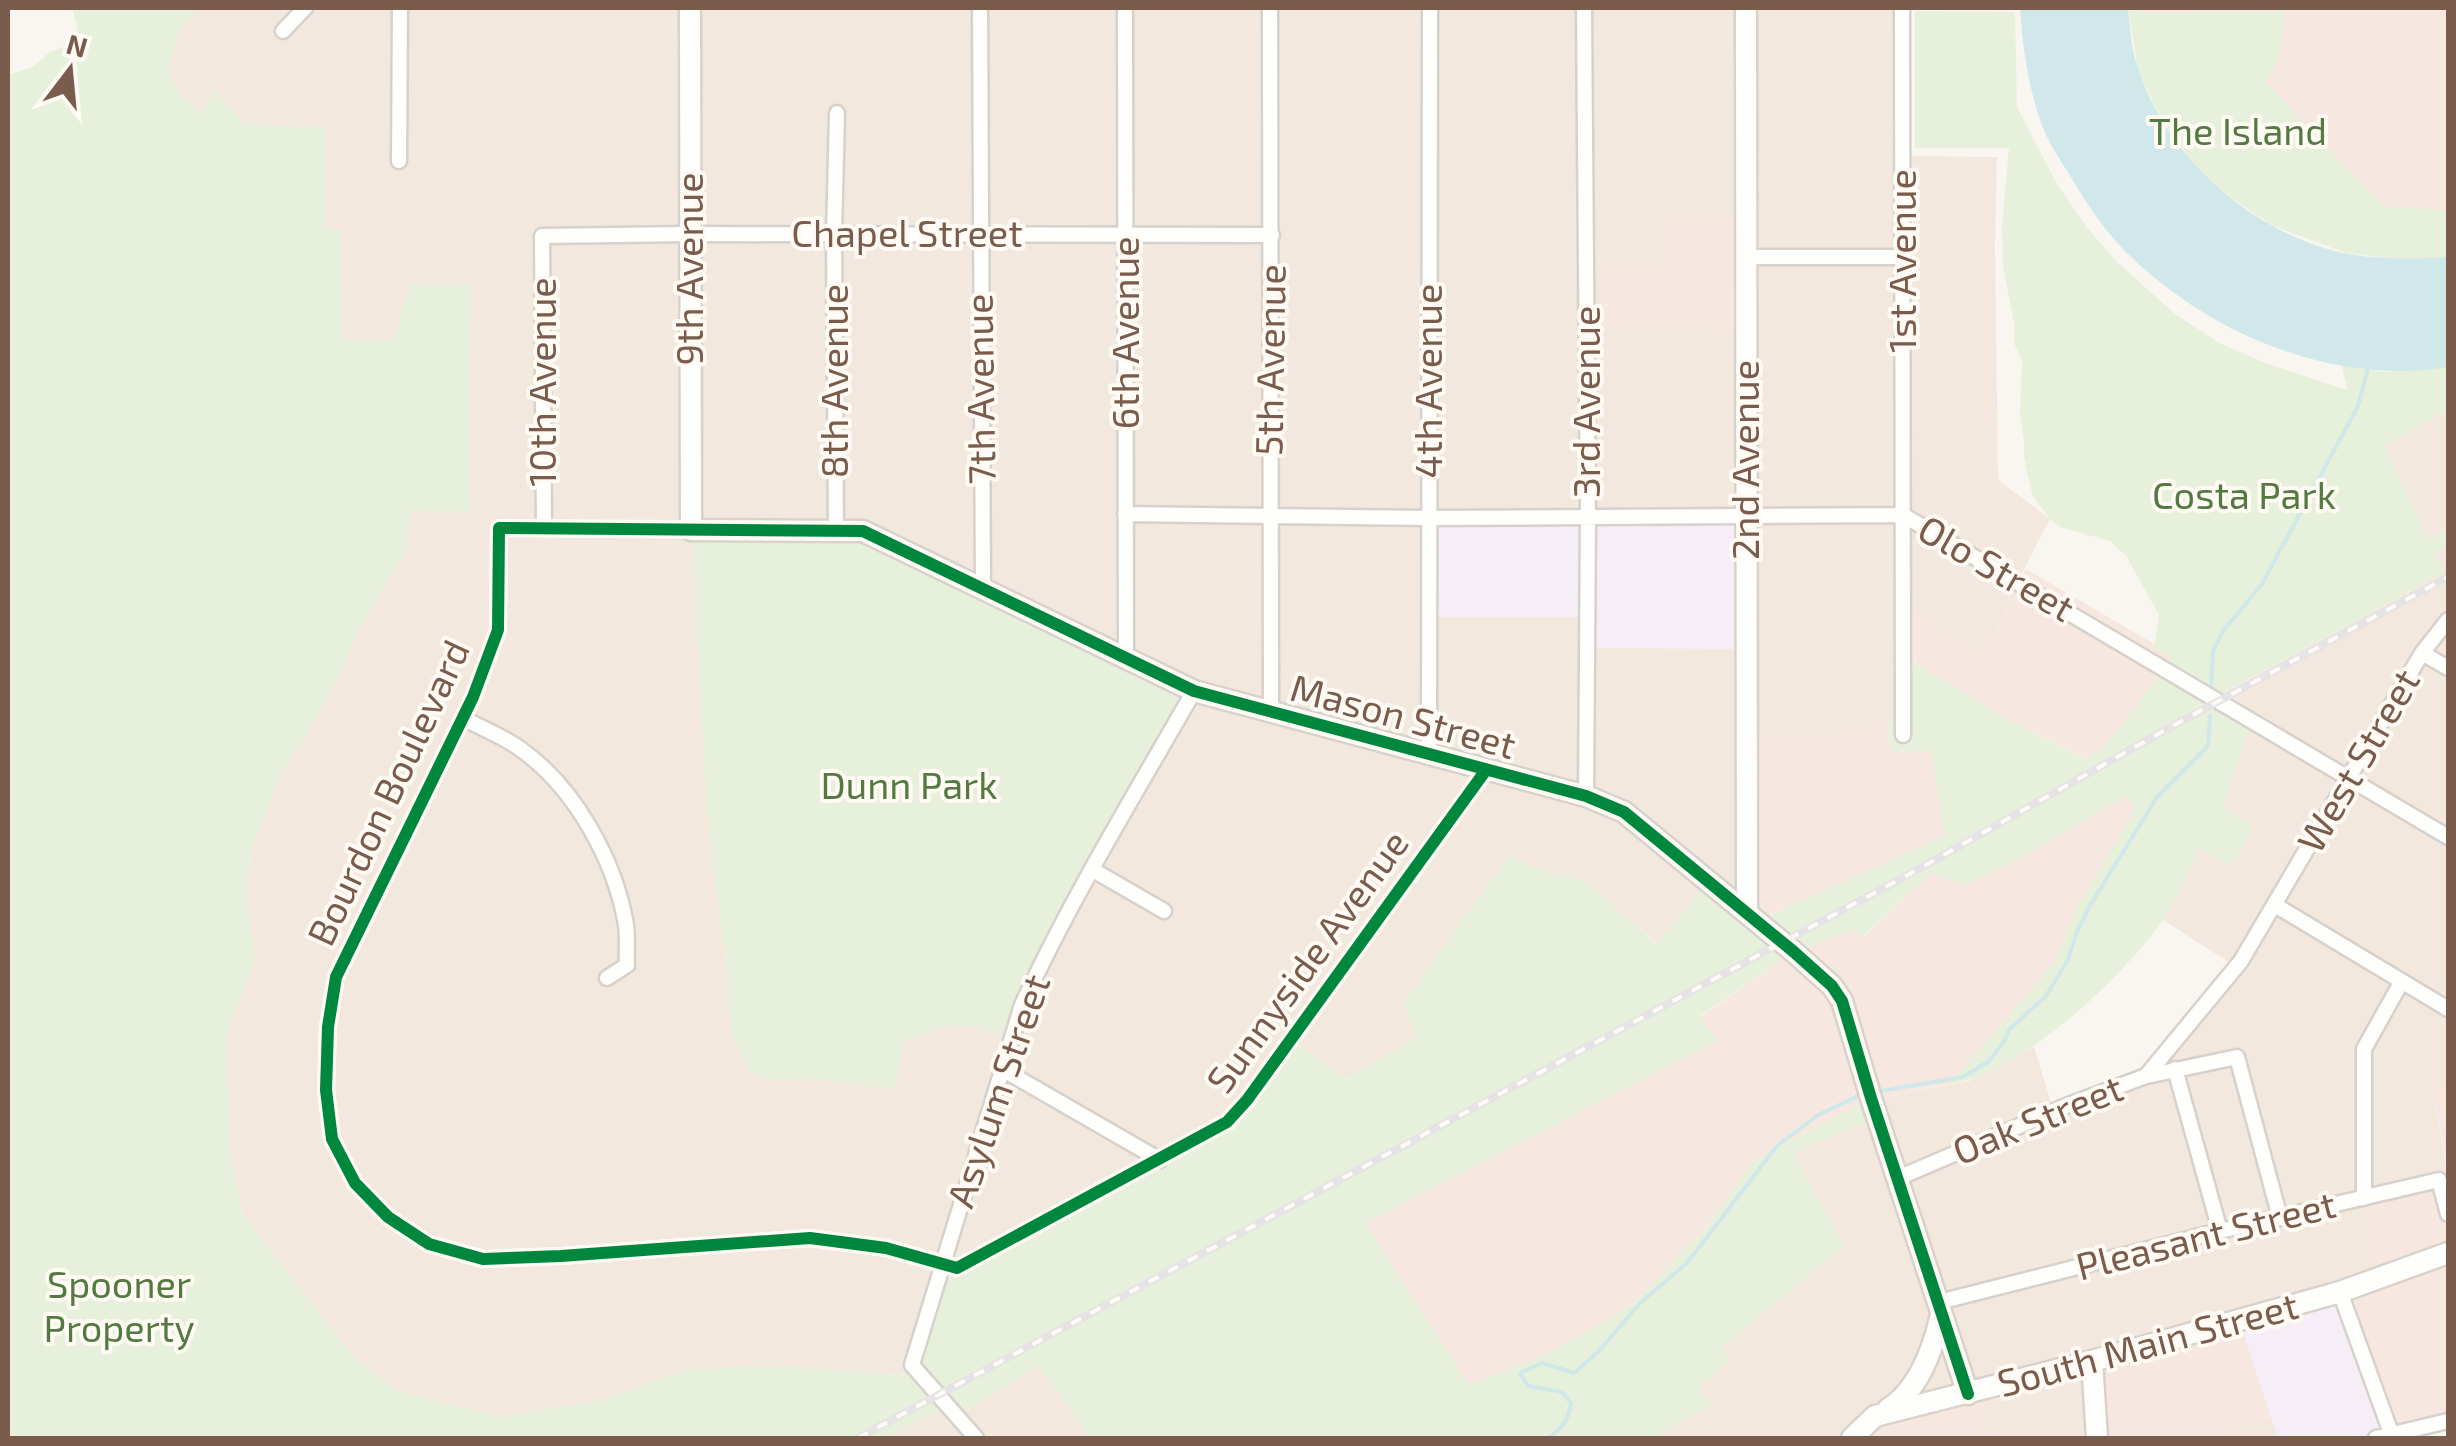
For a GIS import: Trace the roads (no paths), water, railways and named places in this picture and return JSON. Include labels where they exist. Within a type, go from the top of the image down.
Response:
[{"type":"street","points":[[283,31],[305,8]]},
{"type":"street","points":[[399,160],[400,8]]},
{"type":"street","name":"9th Avenue","points":[[690,8],[691,530]]},
{"type":"street","name":"7th Avenue","points":[[980,8],[983,590]]},
{"type":"street","name":"6th Avenue","points":[[1125,8],[1126,660]]},
{"type":"street","name":"5th Avenue","points":[[1270,8],[1271,713]]},
{"type":"street","name":"4th Avenue","points":[[1429,754],[1430,8]]},
{"type":"street","name":"3rd Avenue","points":[[1584,8],[1586,796]]},
{"type":"street","name":"2nd Avenue","points":[[1746,8],[1747,912]]},
{"type":"street","name":"1st Avenue","points":[[1902,8],[1904,735]]},
{"type":"street","name":"8th Avenue","points":[[836,530],[837,113]]},
{"type":"street","name":"Chapel Street","points":[[542,236],[1272,235]]},
{"type":"street","name":"10th Avenue","points":[[542,236],[544,528]]},
{"type":"street","points":[[1745,257],[1903,257]]},
{"type":"street","name":"Olo Street","points":[[1125,514],[1428,518],[1903,514],[2448,838]]},
{"type":"street","name":"Mason Street","points":[[499,528],[863,531],[1194,692],[1586,796],[1624,812],[1747,912],[1832,986],[1842,1001],[1968,1394]]},
{"type":"street","name":"Bourdon Boulevard","points":[[499,528],[498,630],[473,697],[336,977],[328,1027],[326,1090],[332,1139],[355,1183],[388,1217],[429,1244],[483,1259],[810,1238],[886,1248],[942,1263]]},
{"type":"street","name":"West Street","points":[[2275,904],[2422,653],[2448,620]]},
{"type":"street","points":[[2422,653],[2448,668]]},
{"type":"street","name":"Asylum Street","points":[[976,1438],[912,1364],[1022,1005],[1194,692]]},
{"type":"street","points":[[463,718],[520,748],[561,786],[593,831],[614,878],[626,928],[626,964],[607,978]]},
{"type":"street","name":"Sunnyside Avenue","points":[[942,1263],[956,1268],[1226,1122],[1247,1100],[1486,770]]},
{"type":"street","points":[[1093,870],[1164,912]]},
{"type":"street","points":[[2275,904],[2448,1008]]},
{"type":"street","name":"Oak Street","points":[[1898,1178],[2146,1076],[2241,962],[2275,904]]},
{"type":"street","points":[[2364,1198],[2364,1049],[2402,981]]},
{"type":"street","points":[[2146,1076],[2237,1057],[2280,1218]]},
{"type":"street","points":[[1002,1069],[1160,1160]]},
{"type":"street","points":[[2176,1069],[2220,1231]]},
{"type":"street","name":"Pleasant Street","points":[[1940,1307],[2220,1231],[2439,1180],[2448,1214]]},
{"type":"street","name":"South Main Street","points":[[1875,1416],[2340,1292],[2448,1253]]},
{"type":"street","points":[[2340,1292],[2392,1433]]},
{"type":"street","points":[[1852,1438],[1875,1416],[1901,1401],[1914,1384],[1929,1354],[1940,1307]]},
{"type":"street","points":[[2092,1361],[2098,1438]]},
{"type":"street","points":[[2376,1438],[2448,1421]]},
{"type":"water","points":[[2020,8],[2128,8],[2138,68],[2170,133],[2219,188],[2280,230],[2349,254],[2448,257],[2448,367],[2405,371],[2361,369],[2318,361],[2235,330],[2161,283],[2103,226],[2048,140],[2031,88]]},
{"type":"waterway","points":[[2211,692],[2213,651],[2223,631],[2262,584],[2358,406],[2368,368]]},
{"type":"waterway","points":[[1875,1092],[1963,1077],[1988,1062],[2010,1029],[2046,996],[2067,962],[2091,904],[2157,797],[2208,746],[2210,716]]},
{"type":"waterway","points":[[1547,1438],[1564,1424],[1571,1403],[1562,1392],[1528,1386],[1520,1373],[1542,1363],[1574,1373],[1599,1351],[1640,1303],[1687,1263],[1777,1146],[1818,1115],[1860,1095]]},
{"type":"railway","points":[[858,1438],[1908,875],[2448,577]]},
{"type":"park label","name":"The Island","points":[[2238,132]]},
{"type":"park label","name":"Costa Park","points":[[2244,496]]},
{"type":"park label","name":"Dunn Park","points":[[909,786]]},
{"type":"park label","name":"Spooner Property","points":[[119,1307]]}]
